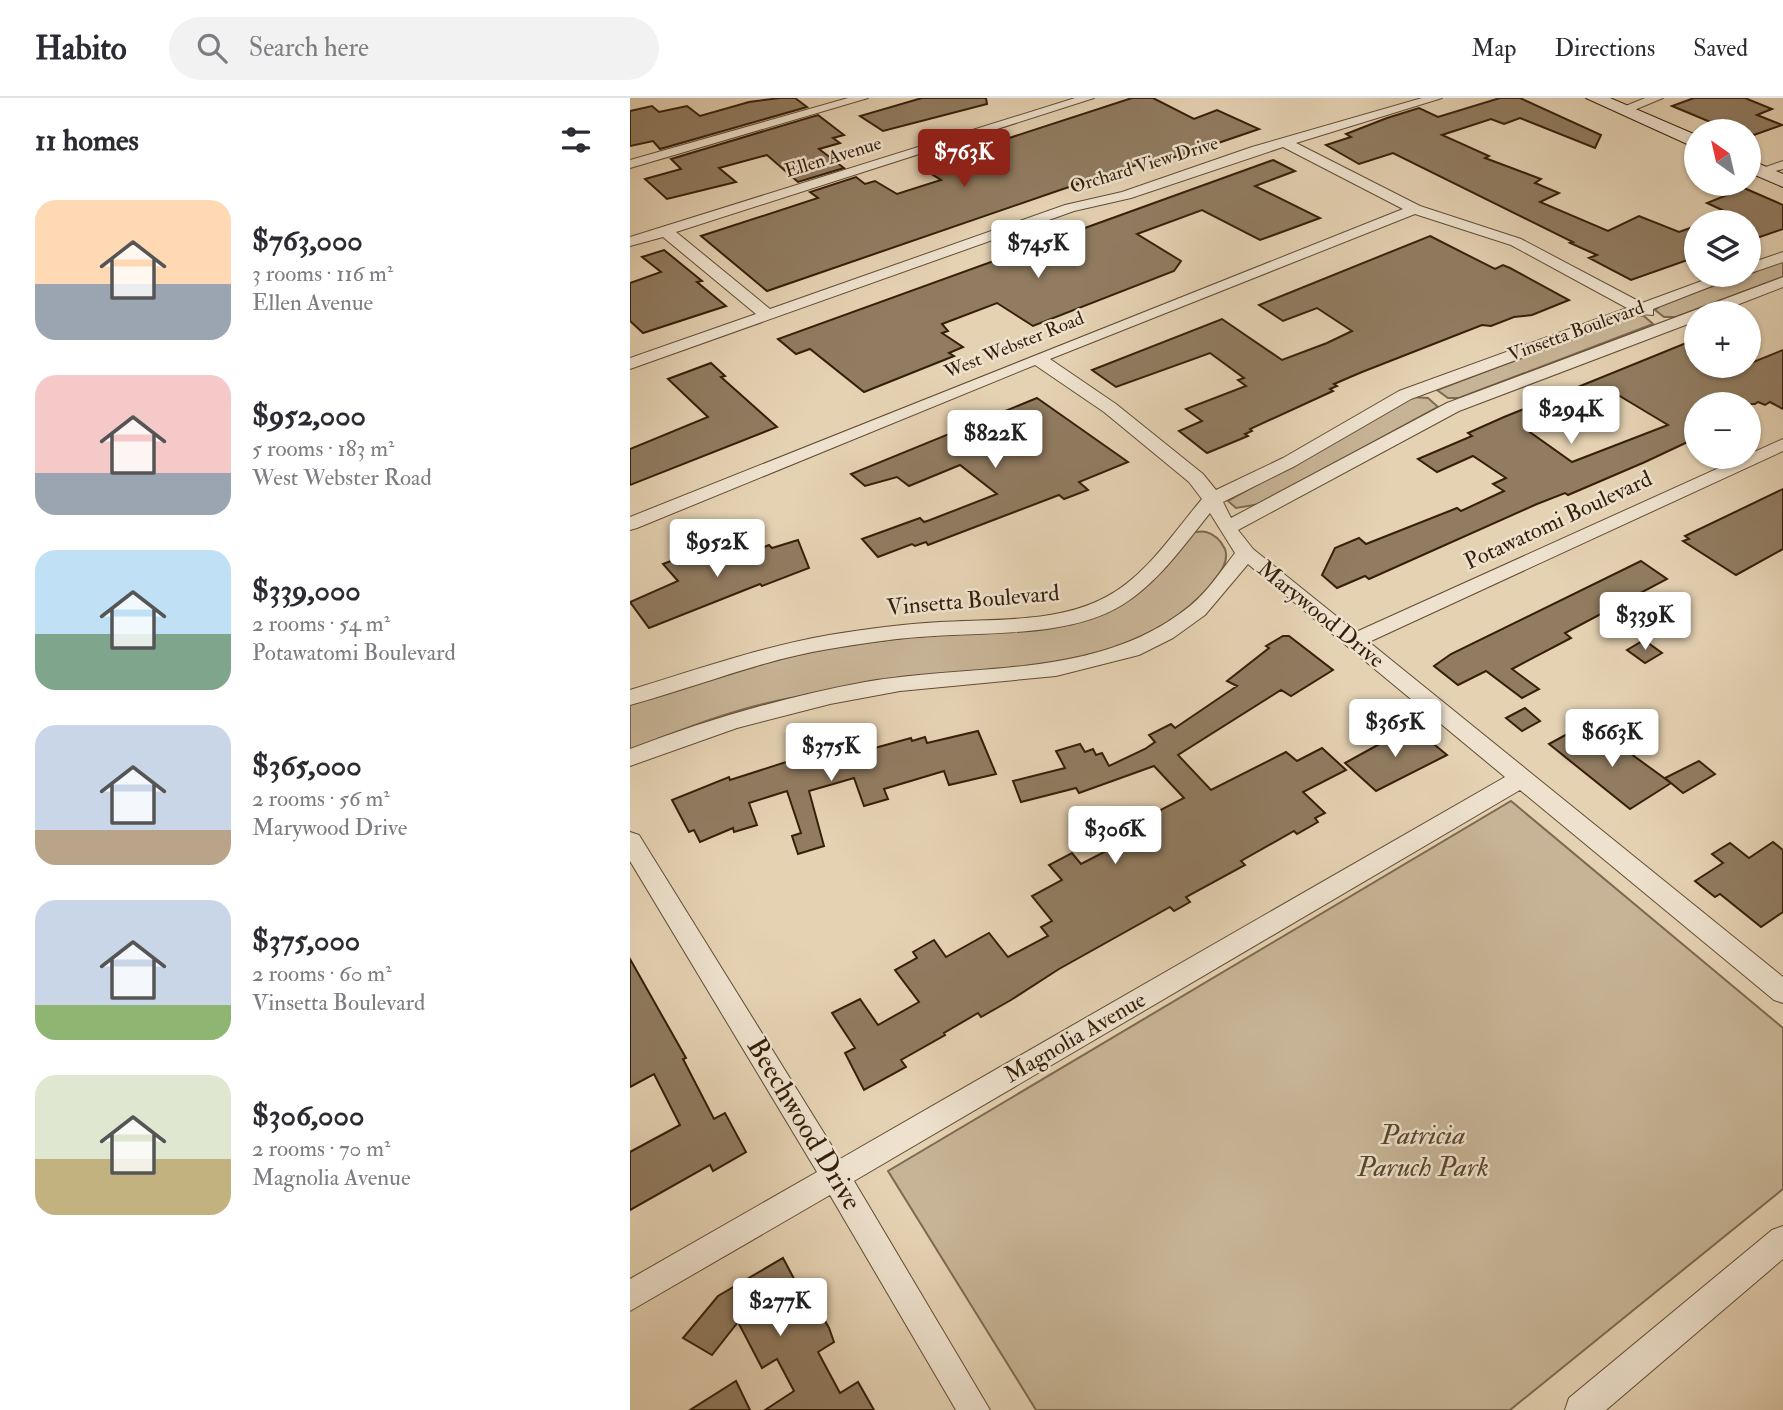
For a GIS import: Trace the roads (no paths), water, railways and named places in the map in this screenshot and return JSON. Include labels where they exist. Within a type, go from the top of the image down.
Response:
[{"type":"main road","points":[[1595,98],[1684,137]]},
{"type":"main road","points":[[1761,171],[1783,181]]},
{"type":"street","points":[[630,164],[862,98]]},
{"type":"street","name":"Ellen Avenue","points":[[630,242],[1088,98]]},
{"type":"street","name":"Orchard View Drive","points":[[630,364],[1070,208],[1126,195],[1284,142],[1436,98]]},
{"type":"street","points":[[1622,110],[1657,98]]},
{"type":"street","points":[[1284,142],[1415,209],[1516,242],[1669,325]]},
{"type":"street","points":[[1761,167],[1783,165]]},
{"type":"street","name":"West Webster Road","points":[[630,524],[1037,358],[1415,209]]},
{"type":"street","points":[[665,231],[767,315]]},
{"type":"street","points":[[1761,265],[1783,257]]},
{"type":"street","points":[[1733,301],[1783,282]]},
{"type":"street","name":"Vinsetta Boulevard","points":[[630,698],[743,662],[828,642],[918,630],[1034,623],[1082,615],[1115,601],[1150,573],[1211,500],[1289,462],[1326,438],[1421,387],[1699,287]]},
{"type":"street","name":"Vinsetta Boulevard","points":[[1227,528],[1453,407],[1684,320]]},
{"type":"street","name":"Marywood Drive","points":[[1037,358],[1110,408],[1207,488],[1227,528],[1246,553],[1783,992]]},
{"type":"street","points":[[1421,387],[1453,407]]},
{"type":"street","name":"Potawatomi Boulevard","points":[[1354,640],[1783,444]]},
{"type":"street","points":[[630,758],[739,718],[826,696],[903,684],[1058,668],[1126,651],[1157,637],[1199,610],[1246,553]]},
{"type":"street","name":"Magnolia Avenue","points":[[630,1296],[1520,779]]},
{"type":"street","name":"Beechwood Drive","points":[[630,841],[740,1015],[974,1410]]},
{"type":"street","points":[[1581,1410],[1783,1240]]},
{"type":"park label","name":"Patricia Paruch Park","points":[[1423,1151]]}]
